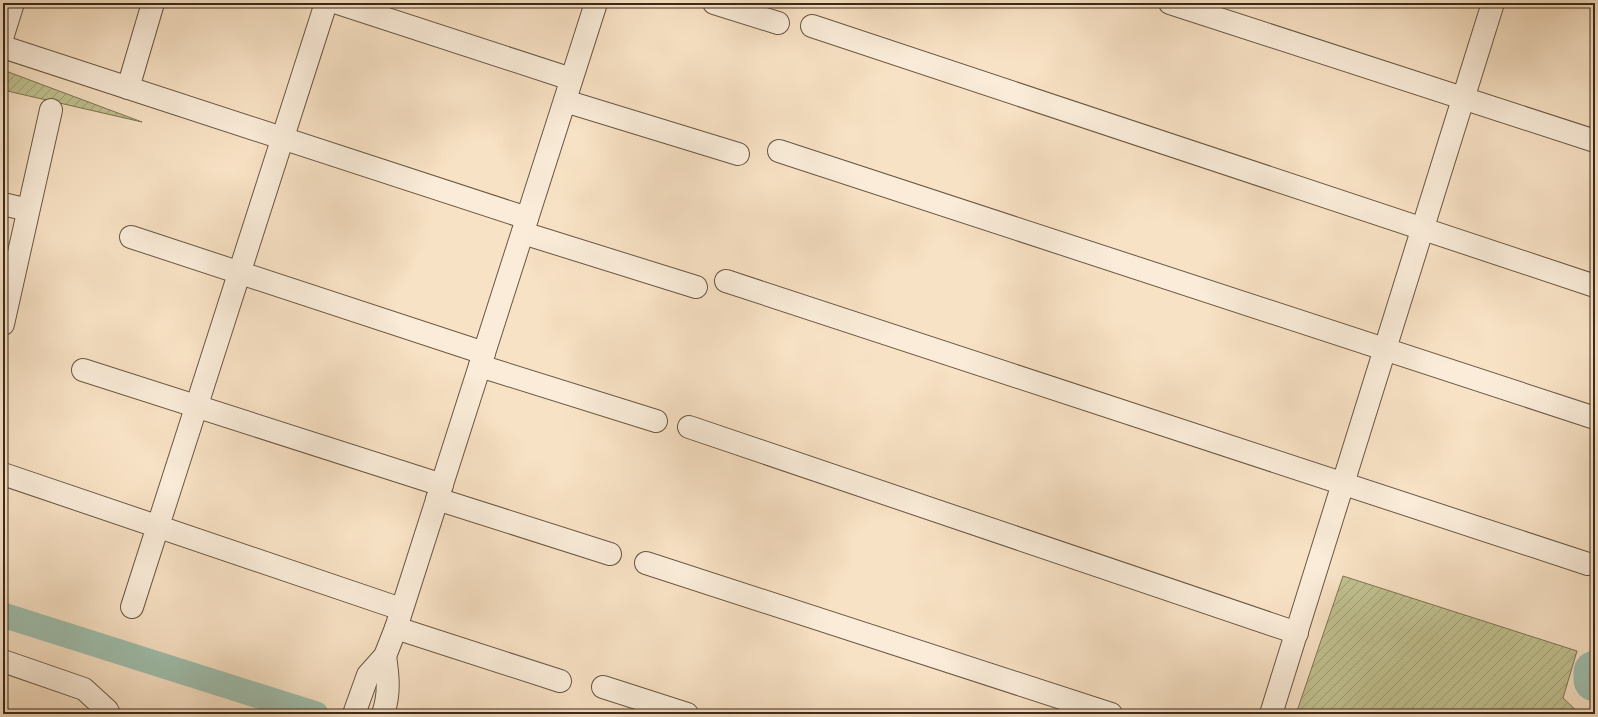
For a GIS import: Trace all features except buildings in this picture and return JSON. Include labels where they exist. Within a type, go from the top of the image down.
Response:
[{"type":"street","points":[[3,34],[13,3]]},
{"type":"street","points":[[128,88],[153,3]]},
{"type":"street","points":[[132,606],[326,3]]},
{"type":"street","points":[[338,3],[571,79]]},
{"type":"street","points":[[357,705],[368,675],[385,656],[398,618],[440,492],[596,3]]},
{"type":"street","points":[[714,3],[778,23]]},
{"type":"street","points":[[1170,3],[1595,140]]},
{"type":"street","points":[[1271,714],[1494,3]]},
{"type":"street","points":[[812,26],[1595,286]]},
{"type":"street","points":[[3,47],[283,138],[696,288]]},
{"type":"street","points":[[565,101],[738,154]]},
{"type":"street","points":[[3,324],[51,110]]},
{"type":"street","points":[[779,151],[1595,418]]},
{"type":"street","points":[[3,204],[28,210]]},
{"type":"street","points":[[131,237],[240,273],[482,360],[656,420]]},
{"type":"street","points":[[726,281],[1588,564]]},
{"type":"street","points":[[84,370],[197,406],[610,554]]},
{"type":"street","points":[[689,427],[1296,633]]},
{"type":"street","points":[[3,474],[158,526],[560,681]]},
{"type":"street","points":[[646,562],[1111,714]]},
{"type":"street","points":[[385,656],[389,681],[385,710]]},
{"type":"street","points":[[3,660],[84,690],[107,710],[109,714]]},
{"type":"street","points":[[603,687],[687,714]]},
{"type":"green space","points":[[3,70],[142,122],[3,90]]},
{"type":"green space","points":[[1343,576],[1577,651],[1563,698],[1580,714],[1296,714]]},
{"type":"waterway","points":[[3,615],[316,714]]},
{"type":"waterway","points":[[1595,672],[1595,680]]}]
